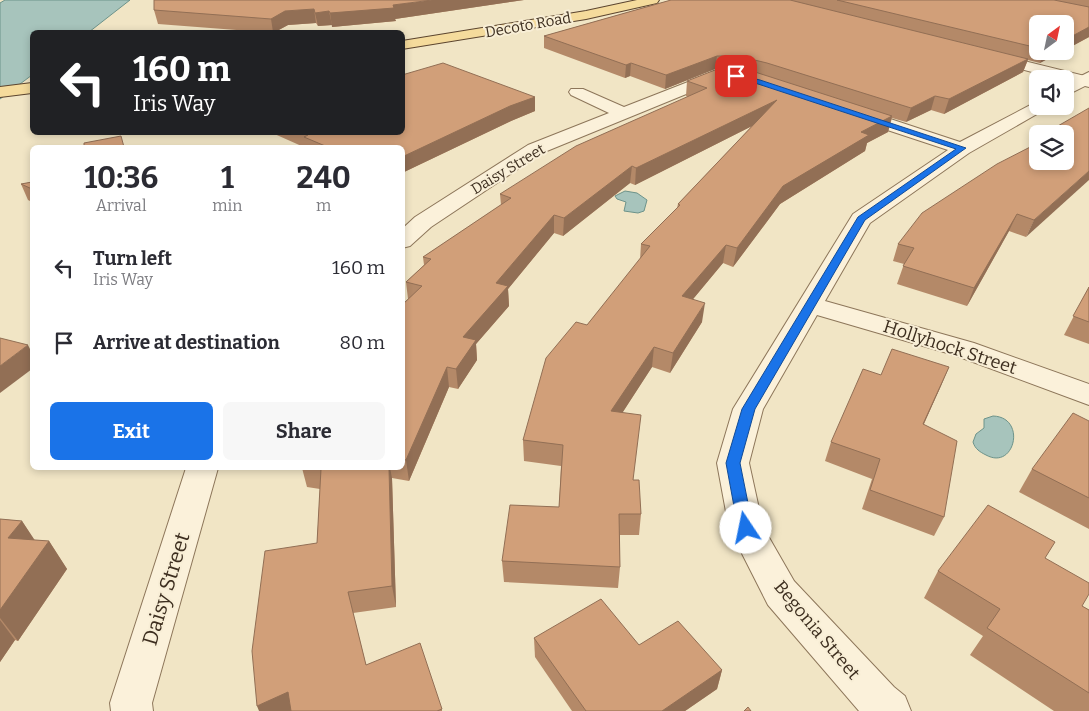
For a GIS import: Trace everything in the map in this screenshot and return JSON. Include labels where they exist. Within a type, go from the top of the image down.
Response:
[{"type":"main road","name":"Decoto Road","points":[[405,33],[485,21],[599,0]]},
{"type":"main road","name":"Decoto Road","points":[[405,45],[568,18],[653,0]]},
{"type":"main road","points":[[0,78],[30,74]]},
{"type":"main road","points":[[0,92],[30,88]]},
{"type":"street","points":[[976,53],[1087,80]]},
{"type":"street","name":"Daisy Street","points":[[405,235],[413,220],[535,149],[716,76],[736,76]]},
{"type":"street","points":[[1074,86],[1087,80]]},
{"type":"street","points":[[577,92],[623,113]]},
{"type":"street","points":[[839,108],[962,148]]},
{"type":"street","name":"Begonia Street","points":[[890,711],[879,702],[781,593],[746,528],[733,463],[748,409],[808,305],[861,219],[962,148],[1029,111]]},
{"type":"street","name":"Hollyhock Street","points":[[808,305],[964,349],[1089,395]]},
{"type":"street","name":"Daisy Street","points":[[132,711],[131,703],[201,470]]},
{"type":"water","points":[[5,0],[130,0],[92,30],[30,30],[30,76],[0,99],[0,3]]},
{"type":"water","points":[[625,191],[637,193],[647,200],[644,211],[638,213],[624,211],[626,202],[617,199],[615,196]]},
{"type":"water","points":[[993,416],[1004,419],[1010,425],[1013,433],[1013,442],[1010,450],[1004,456],[996,458],[980,451],[973,442],[976,434],[984,428],[984,419]]},
{"type":"building","points":[[154,0],[432,0],[393,5],[394,8],[330,13],[329,11],[315,13],[314,9],[285,11],[271,19],[154,10]]},
{"type":"building","points":[[671,0],[790,0],[1028,59],[949,99],[935,96],[911,108],[767,63],[738,56],[717,56],[666,75],[631,63],[626,65],[544,36]]},
{"type":"building","points":[[837,0],[1054,0],[1089,7],[1089,27],[1074,35],[1074,15],[1029,15],[1029,46]]},
{"type":"building","points":[[443,63],[535,97],[510,106],[405,156],[405,145],[323,145],[304,137],[308,135],[405,135],[405,74]]},
{"type":"building","points":[[720,68],[738,68],[892,116],[861,132],[869,135],[783,186],[737,248],[726,245],[682,296],[705,303],[673,353],[654,347],[611,411],[641,415],[633,480],[639,480],[641,514],[619,514],[620,567],[502,561],[510,505],[559,507],[563,445],[523,440],[546,358],[576,322],[587,325],[650,246],[641,244],[680,205],[678,204],[777,100],[636,168],[632,166],[564,218],[554,215],[496,283],[508,286],[463,337],[476,340],[456,369],[447,367],[406,460],[405,302],[422,286],[406,282],[431,259],[423,257],[511,198],[500,194],[576,146],[707,88],[687,81]]},
{"type":"building","points":[[1089,108],[1089,171],[1034,220],[1017,214],[974,288],[903,266],[914,248],[898,244],[922,213],[997,164],[1029,148],[1029,170],[1074,170],[1074,125],[1060,125]]},
{"type":"building","points":[[121,136],[123,145],[84,145],[84,143]]},
{"type":"building","points":[[30,182],[30,188],[21,184]]},
{"type":"building","points":[[1089,287],[1089,322],[1073,316]]},
{"type":"building","points":[[0,338],[28,345],[0,366]]},
{"type":"building","points":[[892,349],[949,367],[923,424],[957,441],[944,517],[870,490],[880,459],[831,442],[863,369],[881,375]]},
{"type":"building","points":[[1073,413],[1089,421],[1089,498],[1032,469]]},
{"type":"building","points":[[321,470],[389,470],[392,586],[348,592],[366,665],[420,643],[442,709],[437,711],[291,711],[288,692],[257,706],[252,651],[265,551],[317,543]]},
{"type":"building","points":[[988,505],[1055,542],[1045,558],[1089,583],[1089,594],[1082,606],[1089,610],[1089,693],[987,628],[1000,609],[938,571]]},
{"type":"building","points":[[0,519],[22,521],[8,538],[49,541],[0,610]]},
{"type":"building","points":[[601,599],[639,645],[678,621],[722,670],[662,711],[586,711],[534,638]]},
{"type":"route","points":[[736,76],[758,81],[962,148],[861,219],[808,305],[748,409],[733,463],[746,528]]}]
